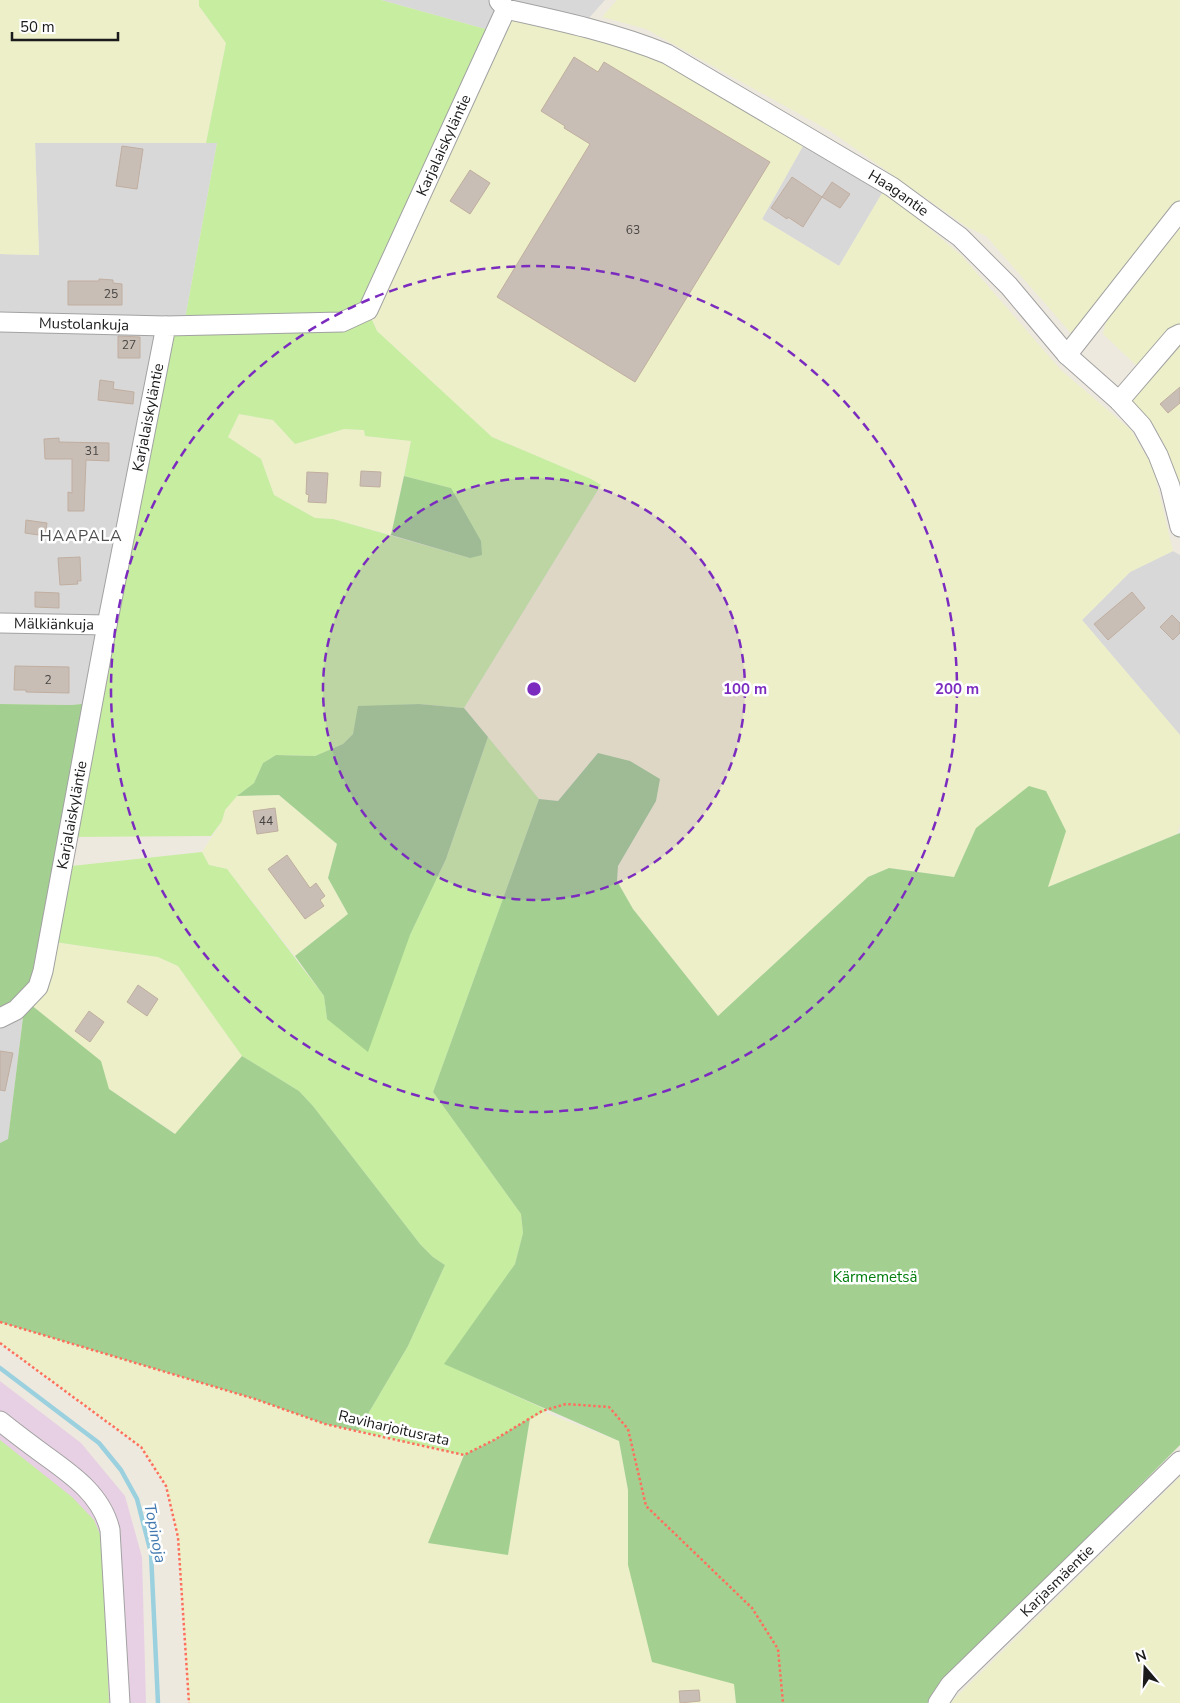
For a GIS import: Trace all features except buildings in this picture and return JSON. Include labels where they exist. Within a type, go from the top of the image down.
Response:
[{"type":"street","name":"Karjalaiskyläntie","points":[[0,1018],[16,1010],[38,987],[43,971],[107,625],[166,326],[342,322],[368,310],[502,5]]},
{"type":"street","name":"Haagantie","points":[[502,5],[582,26],[667,54],[892,187],[960,236],[1009,286],[1067,355],[1119,401],[1142,426],[1158,454],[1170,486],[1180,528]]},
{"type":"street","points":[[1067,355],[1180,211]]},
{"type":"street","name":"Mustolankuja","points":[[0,322],[166,326]]},
{"type":"street","points":[[1119,401],[1174,337],[1180,334]]},
{"type":"street","name":"Mälkiänkuja","points":[[0,623],[107,625]]},
{"type":"street","points":[[0,1421],[80,1481],[93,1496],[108,1521],[120,1703]]},
{"type":"street","name":"Karjasmäentie","points":[[938,1703],[950,1685],[1180,1461]]},
{"type":"path","name":"Raviharjoitusrata","points":[[0,1322],[255,1399],[325,1424],[464,1454],[494,1440],[542,1411],[566,1404],[609,1407],[628,1429],[646,1506],[752,1608],[778,1649],[784,1703]]},
{"type":"path","points":[[0,1344],[141,1447],[166,1486],[178,1537],[189,1703]]},
{"type":"shaded area","points":[[381,0],[605,0],[582,26],[496,32]]},
{"type":"shaded area","points":[[35,143],[217,143],[184,325],[92,703],[71,705],[0,704],[0,254],[39,255]]},
{"type":"shaded area","points":[[803,146],[884,190],[839,266],[762,219]]},
{"type":"shaded area","points":[[1173,551],[1180,555],[1180,735],[1082,620],[1130,572]]},
{"type":"shaded area","points":[[25,1000],[8,1140],[0,1143],[0,1018]]},
{"type":"shaded area","points":[[0,1381],[81,1443],[125,1496],[142,1557],[146,1703],[0,1703]]},
{"type":"green space","points":[[0,0],[199,0],[199,6],[226,43],[206,143],[35,143],[39,255],[0,254]]},
{"type":"green space","points":[[199,0],[381,0],[496,32],[368,311],[377,331],[492,437],[601,485],[464,708],[419,704],[359,707],[353,734],[343,744],[315,756],[276,755],[263,763],[254,783],[237,796],[225,810],[222,821],[211,836],[67,837],[166,326],[184,325],[217,143],[206,143],[226,43],[199,6]],"holes":[[[239,414],[273,420],[295,444],[344,429],[364,430],[365,436],[411,441],[404,476],[451,488],[470,558],[333,519],[315,518],[274,495],[261,459],[228,437]]]},
{"type":"green space","points":[[617,0],[1180,0],[1180,206],[1076,339],[986,236],[967,227],[830,131],[646,29],[602,17]]},
{"type":"green space","points":[[506,9],[647,46],[808,137],[762,219],[839,266],[884,190],[962,256],[1061,370],[1131,430],[1153,467],[1173,551],[1130,572],[1082,620],[1180,735],[1180,824],[1177,834],[1048,887],[976,828],[954,877],[889,868],[868,877],[718,1016],[633,909],[617,881],[618,866],[656,801],[598,753],[558,801],[539,799],[464,708],[601,485],[492,437],[377,331],[368,310]]},
{"type":"green space","points":[[1180,228],[1180,496],[1164,446],[1152,422],[1121,389],[1138,367],[1103,334],[1106,321]]},
{"type":"green space","points":[[239,414],[273,420],[295,444],[344,429],[364,430],[365,436],[411,441],[391,535],[333,519],[315,518],[274,495],[261,459],[228,437]]},
{"type":"green space","points":[[404,476],[451,488],[481,541],[482,555],[470,558],[391,535]]},
{"type":"green space","points":[[92,703],[43,971],[25,1000],[101,1061],[109,1089],[175,1134],[242,1056],[299,1091],[313,1106],[420,1244],[433,1257],[445,1265],[408,1346],[358,1431],[325,1424],[255,1399],[0,1322],[0,1143],[8,1139],[25,1001],[0,1018],[0,704],[71,705]]},
{"type":"green space","points":[[419,704],[464,708],[488,737],[446,859],[410,935],[368,1052],[327,1019],[324,996],[295,956],[348,914],[328,878],[337,844],[279,795],[237,796],[254,783],[263,763],[276,755],[315,756],[343,744],[353,734],[358,706]]},
{"type":"green space","points":[[488,737],[539,799],[433,1092],[521,1214],[523,1233],[515,1264],[445,1364],[547,1410],[464,1455],[358,1431],[408,1346],[445,1265],[433,1257],[420,1244],[313,1106],[299,1091],[242,1056],[178,966],[158,957],[48,941],[62,867],[202,852],[209,865],[227,869],[324,996],[327,1019],[410,935],[446,859]]},
{"type":"green space","name":"Kärmemetsä","points":[[598,753],[630,761],[660,779],[656,801],[618,866],[617,881],[633,909],[718,1016],[868,877],[889,868],[954,877],[976,828],[1029,786],[1046,791],[1066,831],[1048,887],[1180,833],[1180,1445],[936,1690],[927,1703],[736,1703],[734,1684],[652,1662],[628,1565],[628,1490],[619,1441],[444,1364],[515,1264],[523,1233],[521,1214],[433,1092],[539,799],[558,801]]},
{"type":"green space","points":[[279,795],[337,844],[328,878],[348,914],[295,956],[227,869],[209,865],[202,852],[222,821],[225,810],[237,796]]},
{"type":"green space","points":[[48,941],[158,957],[178,966],[242,1056],[176,1134],[109,1089],[100,1061],[25,1000]]},
{"type":"green space","points":[[0,1322],[255,1399],[325,1424],[464,1455],[428,1543],[508,1554],[530,1418],[542,1411],[619,1441],[628,1490],[628,1565],[735,1684],[736,1703],[189,1703],[178,1537],[166,1486],[141,1447],[0,1343]]},
{"type":"green space","points":[[530,1418],[508,1555],[428,1543],[464,1455],[494,1440]]},
{"type":"green space","points":[[0,1440],[72,1497],[94,1520],[102,1539],[109,1703],[0,1703]]},
{"type":"green space","points":[[1180,1477],[1180,1703],[951,1703],[954,1699]]},
{"type":"waterway","name":"Topinoja","points":[[0,1368],[99,1443],[121,1470],[137,1499],[151,1553],[158,1703]]},
{"type":"district","name":"HAAPALA","points":[[81,535]]}]
